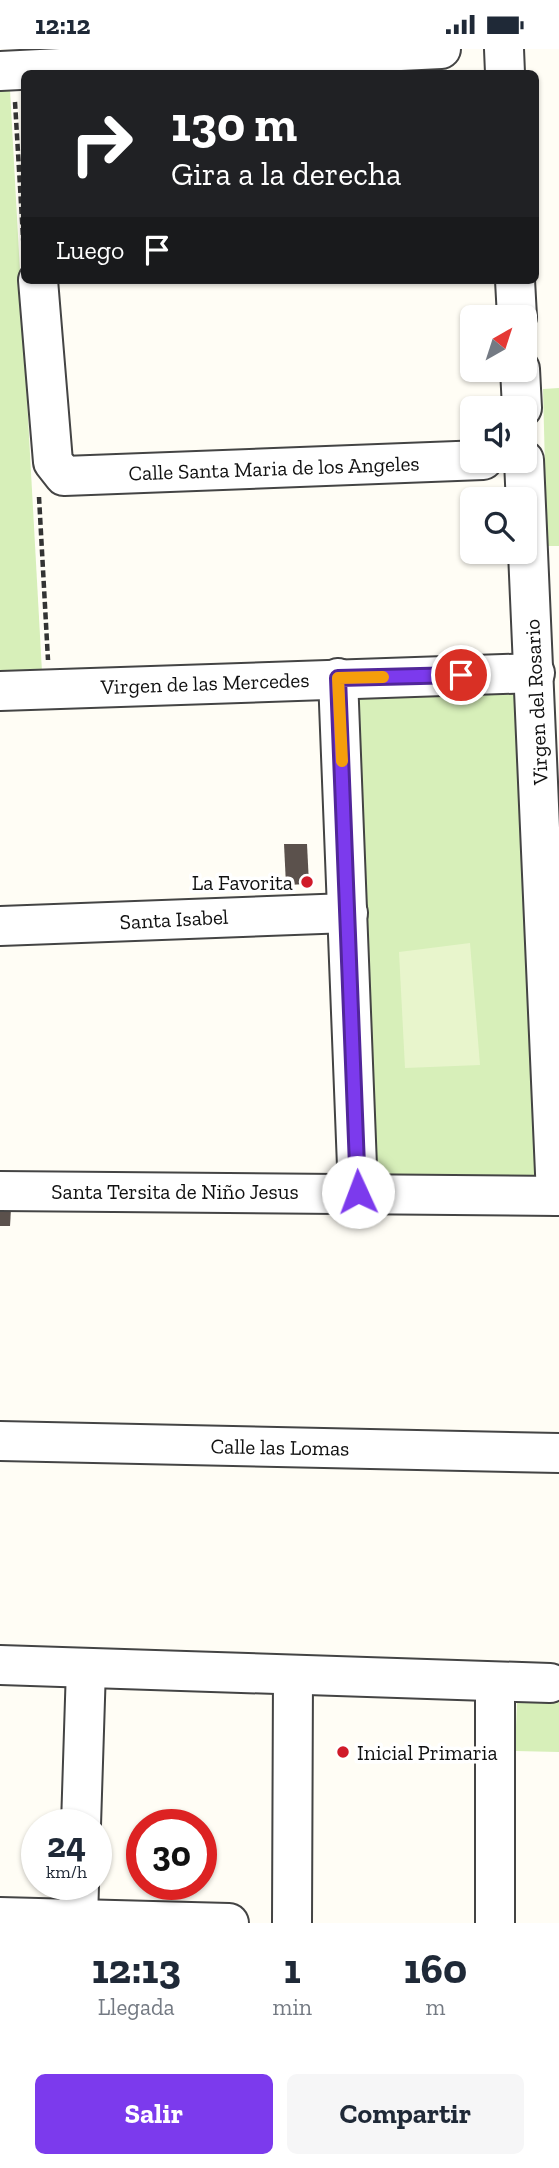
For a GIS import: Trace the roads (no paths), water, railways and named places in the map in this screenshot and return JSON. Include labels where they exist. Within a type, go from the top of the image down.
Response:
[{"type":"street","points":[[7,70],[441,49]]},
{"type":"street","points":[[504,49],[505,70]]},
{"type":"street","name":"Calle Santa Maria de los Angeles","points":[[38,284],[52,462],[64,476],[460,461]]},
{"type":"street","points":[[516,284],[517,305]]},
{"type":"street","name":"Virgen del Rosario","points":[[525,473],[536,673],[557,1196]]},
{"type":"street","name":"Virgen de las Mercedes","points":[[0,691],[536,673]]},
{"type":"street","points":[[338,678],[358,1192]]},
{"type":"street","name":"Santa Isabel","points":[[0,926],[348,913]]},
{"type":"street","name":"Santa Tersita de Niño Jesus","points":[[0,1191],[358,1192],[557,1196]]},
{"type":"street","name":"Calle las Lomas","points":[[0,1441],[559,1454]]},
{"type":"street","points":[[0,1665],[550,1683]]},
{"type":"street","points":[[82,1809],[86,1668]]},
{"type":"street","points":[[292,1923],[293,1676]]},
{"type":"street","points":[[495,1683],[495,1923]]},
{"type":"street","points":[[3,1919],[78,1902],[227,1923]]},
{"type":"place","name":"La Favorita","points":[[307,882]]},
{"type":"place","name":"Inicial Primaria","points":[[343,1752]]}]
